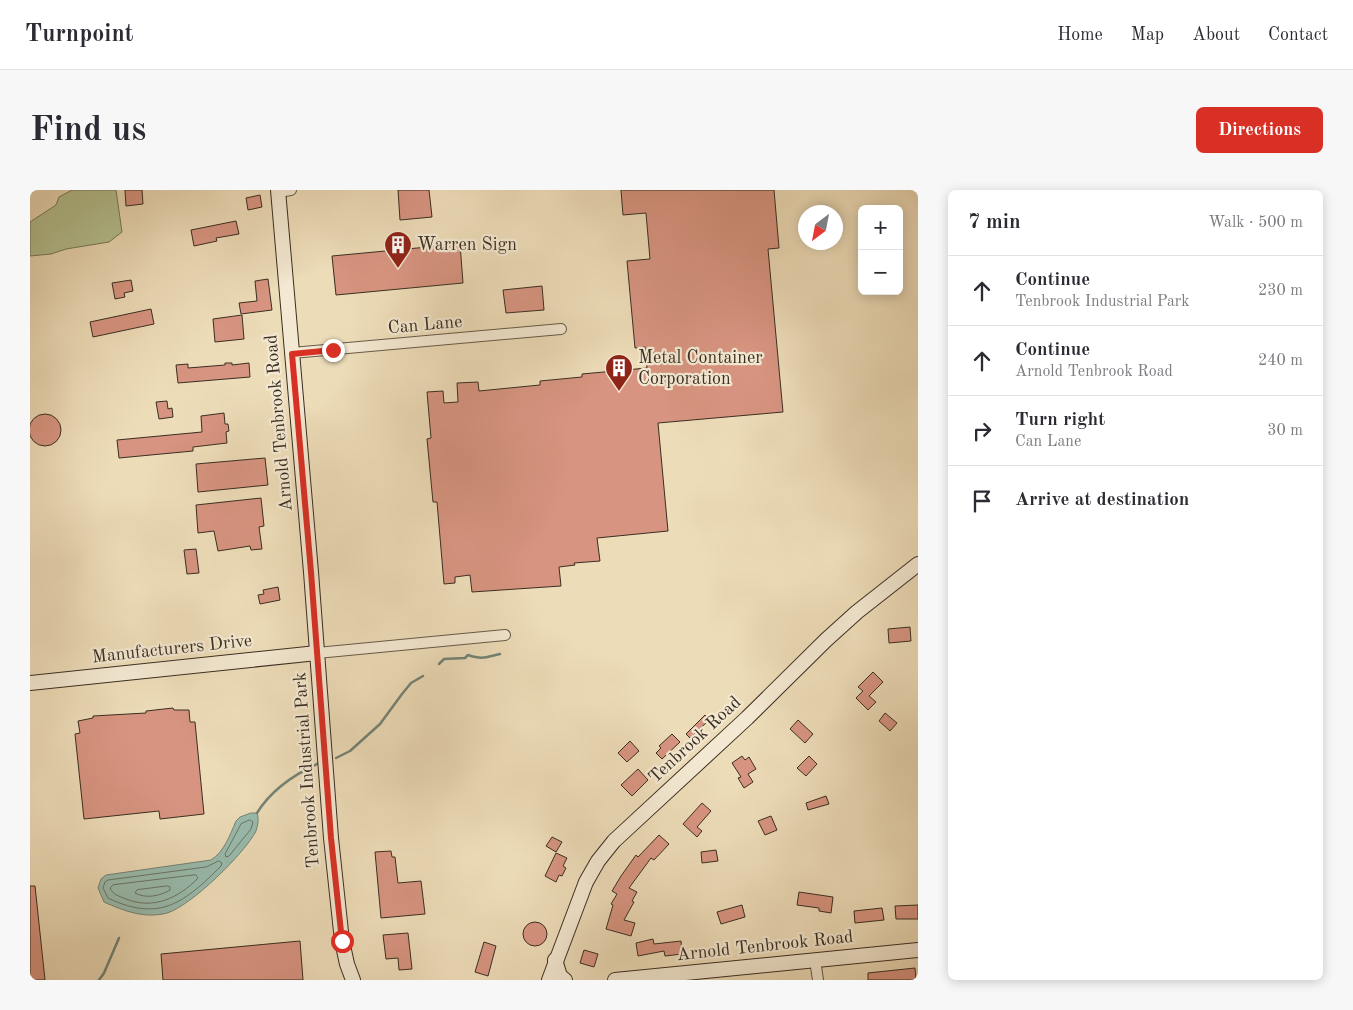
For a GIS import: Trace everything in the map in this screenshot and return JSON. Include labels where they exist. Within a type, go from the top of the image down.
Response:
[{"type":"street","name":"Arnold Tenbrook Road","points":[[282,191],[292,354],[317,653]]},
{"type":"street","name":"Can Lane","points":[[292,354],[561,329]]},
{"type":"street","name":"Tenbrook Road","points":[[549,980],[586,882],[598,861],[614,841],[747,718],[826,640],[918,564]]},
{"type":"street","name":"Tenbrook Industrial Park","points":[[354,980],[348,969],[344,954],[337,898],[317,653],[505,635]]},
{"type":"street","name":"Manufacturers Drive","points":[[30,683],[317,653]]},
{"type":"street","name":"Arnold Tenbrook Road","points":[[615,980],[696,976],[815,960],[918,950]]},
{"type":"street","points":[[556,960],[560,976],[565,980]]},
{"type":"street","points":[[815,960],[818,980]]},
{"type":"green space","points":[[72,190],[116,190],[122,232],[109,242],[66,249],[51,254],[30,256],[30,222],[56,205],[59,197]]},
{"type":"water","points":[[257,813],[258,824],[250,841],[203,890],[177,908],[159,915],[143,915],[104,902],[98,888],[101,879],[106,875],[211,860],[223,848],[236,821],[240,817]]},
{"type":"building","points":[[125,190],[142,190],[143,204],[126,206]]},
{"type":"building","points":[[398,190],[429,190],[432,217],[400,220]]},
{"type":"building","name":"Metal Container Corporation","points":[[621,190],[774,190],[779,248],[768,249],[783,412],[658,423],[668,531],[597,538],[600,561],[574,563],[575,565],[559,567],[561,586],[472,592],[470,575],[455,577],[455,583],[444,584],[437,502],[433,502],[427,439],[431,438],[427,392],[443,391],[444,403],[458,402],[457,383],[478,382],[479,391],[540,385],[540,381],[582,377],[582,374],[647,368],[645,347],[635,348],[627,261],[650,259],[646,213],[623,215]]},
{"type":"building","points":[[260,195],[262,207],[248,210],[246,198]]},
{"type":"building","points":[[236,221],[239,234],[216,238],[217,241],[194,246],[191,230]]},
{"type":"building","name":"Warren Sign","points":[[460,244],[463,283],[336,295],[332,256]]},
{"type":"building","points":[[268,279],[272,310],[241,314],[239,303],[257,301],[255,281]]},
{"type":"building","points":[[131,280],[133,291],[124,293],[125,297],[115,299],[112,283]]},
{"type":"building","points":[[542,286],[544,310],[506,313],[503,290]]},
{"type":"building","points":[[151,309],[154,324],[93,337],[90,322]]},
{"type":"building","points":[[242,315],[244,339],[215,342],[213,319]]},
{"type":"building","points":[[225,363],[232,363],[232,365],[249,363],[250,377],[178,383],[176,365],[188,364],[188,368],[225,365]]},
{"type":"building","points":[[167,401],[168,409],[172,408],[173,417],[159,419],[156,402]]},
{"type":"building","points":[[224,413],[225,424],[228,424],[229,431],[226,432],[227,443],[193,447],[193,451],[119,458],[117,440],[202,432],[201,416]]},
{"type":"building","points":[[45,414],[51,415],[56,419],[60,424],[60,436],[56,441],[51,445],[45,446],[39,445],[34,441],[30,436],[29,430],[30,424],[34,419],[39,415]]},
{"type":"building","points":[[265,458],[268,485],[198,492],[196,464]]},
{"type":"building","points":[[261,498],[264,526],[259,527],[262,549],[251,550],[250,546],[218,551],[214,531],[198,533],[196,505]]},
{"type":"building","points":[[196,549],[199,573],[187,574],[184,550]]},
{"type":"building","points":[[278,587],[280,600],[260,604],[258,595],[264,594],[263,590]]},
{"type":"building","points":[[910,627],[911,641],[889,643],[888,629]]},
{"type":"building","points":[[873,672],[883,682],[869,696],[876,702],[868,710],[856,698],[863,691],[858,687]]},
{"type":"building","points":[[173,708],[174,710],[189,710],[190,722],[195,722],[204,814],[160,819],[159,811],[84,819],[75,734],[80,733],[78,721],[93,718],[93,716],[146,713],[146,711]]},
{"type":"building","points":[[885,713],[897,723],[890,731],[879,721]]},
{"type":"building","points":[[705,715],[709,720],[690,738],[686,734]]},
{"type":"building","points":[[798,720],[813,734],[805,743],[790,729]]},
{"type":"building","points":[[672,734],[680,742],[662,759],[656,753],[661,748],[659,746]]},
{"type":"building","points":[[630,741],[639,751],[627,762],[618,753]]},
{"type":"building","points":[[742,756],[745,760],[749,757],[756,769],[748,774],[753,782],[744,788],[738,778],[741,777],[732,763]]},
{"type":"building","points":[[809,756],[817,764],[806,776],[797,768]]},
{"type":"building","points":[[638,769],[648,780],[632,796],[621,785]]},
{"type":"building","points":[[826,796],[829,804],[808,810],[806,803]]},
{"type":"building","points":[[702,803],[711,811],[697,827],[702,831],[697,837],[683,824]]},
{"type":"building","points":[[771,816],[777,830],[765,835],[758,821]]},
{"type":"building","points":[[659,835],[669,844],[654,860],[651,858],[629,888],[637,892],[624,920],[635,923],[631,936],[606,929],[613,905],[611,904],[617,894],[612,891],[636,855],[638,857]]},
{"type":"building","points":[[552,837],[562,842],[556,852],[546,846]]},
{"type":"building","points":[[716,850],[718,861],[702,863],[701,852]]},
{"type":"building","points":[[391,851],[392,857],[395,857],[398,883],[421,881],[425,914],[381,918],[375,852]]},
{"type":"building","points":[[556,853],[567,858],[563,866],[566,868],[562,876],[559,875],[556,882],[545,876]]},
{"type":"building","points":[[30,886],[35,886],[45,980],[30,980]]},
{"type":"building","points":[[799,892],[833,897],[831,913],[819,911],[819,908],[797,905]]},
{"type":"building","points":[[742,905],[745,917],[721,924],[717,912]]},
{"type":"building","points":[[918,905],[918,919],[896,919],[895,906]]},
{"type":"building","points":[[882,908],[884,920],[855,923],[854,911]]},
{"type":"building","points":[[535,922],[543,926],[547,934],[543,942],[535,946],[527,942],[523,934],[527,926]]},
{"type":"building","points":[[408,933],[412,969],[399,970],[398,958],[386,959],[383,935]]},
{"type":"building","points":[[653,939],[654,944],[681,941],[682,954],[665,956],[664,951],[638,956],[636,943]]},
{"type":"building","points":[[300,941],[303,980],[163,980],[161,954]]},
{"type":"building","points":[[484,942],[496,946],[488,976],[475,972]]},
{"type":"building","points":[[584,950],[598,954],[594,967],[580,963]]},
{"type":"building","points":[[915,968],[916,980],[868,980],[868,973]]},
{"type":"waterway","points":[[439,664],[444,659],[465,658],[468,655],[481,658],[500,654]]},
{"type":"waterway","points":[[336,758],[350,751],[380,724],[411,683],[423,676]]},
{"type":"waterway","points":[[257,813],[276,790],[301,772],[319,763]]},
{"type":"waterway","points":[[99,980],[104,973],[119,938]]},
{"type":"place","name":"Warren Sign","points":[[398,269]]},
{"type":"place","name":"Metal Container Corporation","points":[[619,392]]},
{"type":"route","points":[[333,350],[292,354],[331,838],[342,941]]}]
